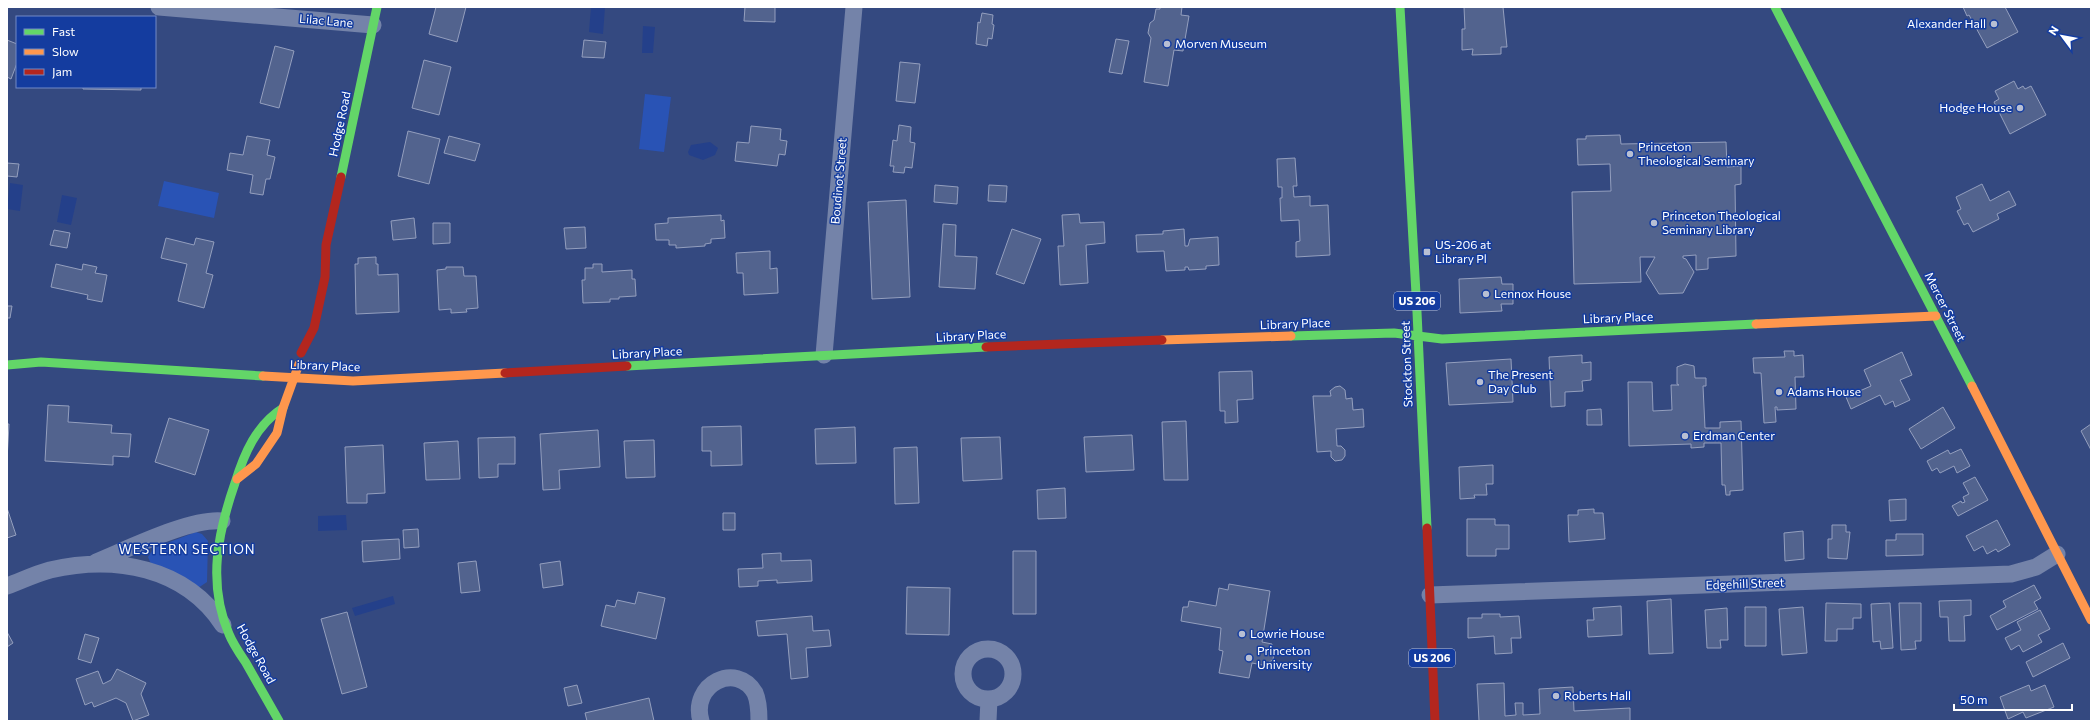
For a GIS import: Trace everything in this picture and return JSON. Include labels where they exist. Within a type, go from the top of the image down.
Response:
[{"type":"main road","name":"Hodge Road","points":[[301,354],[314,328],[325,278],[326,245],[377,7]]},
{"type":"main road","name":"Stockton Street","points":[[1400,7],[1418,335],[1435,721]]},
{"type":"main road","name":"Mercer Street","points":[[1775,7],[1936,316],[2091,620]]},
{"type":"main road","name":"Hodge Road","points":[[316,263],[326,245]]},
{"type":"main road","name":"Library Place","points":[[7,365],[41,362],[353,381],[824,355],[1152,340],[1394,332],[1442,339],[1936,316]]},
{"type":"main road","name":"Hodge Road","points":[[237,479],[256,464],[277,433],[283,408],[295,378],[301,354],[302,332]]},
{"type":"main road","name":"Hodge Road","points":[[279,721],[229,634],[221,608],[217,578],[217,548],[222,521],[244,455],[265,422],[283,408]]},
{"type":"street","name":"Lilac Lane","points":[[159,7],[374,25]]},
{"type":"street","name":"Boudinot Street","points":[[824,355],[854,7]]},
{"type":"street","points":[[87,565],[194,524],[211,520],[222,521]]},
{"type":"street","name":"Edgehill Street","points":[[1430,595],[2011,574],[2036,567],[2057,554]]},
{"type":"street","points":[[7,586],[49,571],[87,565],[108,564],[136,568],[162,574],[181,583],[200,596],[214,611],[229,634]]},
{"type":"street","points":[[701,721],[699,707],[704,692],[710,684],[729,678],[739,680],[748,685],[754,692],[758,702],[759,721]]},
{"type":"street","points":[[988,721],[989,699]]},
{"type":"shaded area","points":[[591,7],[605,7],[603,34],[589,32]]},
{"type":"shaded area","points":[[643,26],[655,27],[653,53],[642,53]]},
{"type":"shaded area","points":[[645,94],[671,97],[664,152],[639,149]]},
{"type":"shaded area","points":[[710,142],[718,148],[715,155],[703,160],[689,155],[688,152],[691,145]]},
{"type":"shaded area","points":[[164,181],[219,193],[214,218],[158,206]]},
{"type":"shaded area","points":[[10,183],[23,185],[20,211],[7,209]]},
{"type":"shaded area","points":[[62,195],[77,198],[71,225],[57,222]]},
{"type":"shaded area","points":[[346,515],[347,530],[318,531],[318,516]]},
{"type":"shaded area","points":[[196,532],[202,534],[208,541],[207,582],[198,588],[151,564],[148,557],[154,548]]},
{"type":"shaded area","points":[[393,596],[395,604],[355,616],[352,608]]},
{"type":"building","points":[[436,7],[466,7],[457,42],[429,34]]},
{"type":"building","points":[[745,7],[775,7],[775,22],[744,21]]},
{"type":"building","name":"Morven Museum","points":[[1160,7],[1182,7],[1181,15],[1189,16],[1183,51],[1174,50],[1168,86],[1144,82],[1151,38],[1148,33],[1150,23],[1154,20],[1156,9],[1160,9]]},
{"type":"building","points":[[1464,7],[1503,7],[1507,47],[1501,47],[1501,54],[1472,55],[1473,49],[1462,50],[1462,29],[1465,29]]},
{"type":"building","name":"Alexander Hall","points":[[1963,7],[2005,7],[2018,32],[1987,48]]},
{"type":"building","points":[[982,13],[993,15],[992,24],[994,25],[992,39],[988,38],[987,46],[976,44],[978,22],[980,23]]},
{"type":"building","points":[[1116,39],[1129,41],[1122,74],[1109,72]]},
{"type":"building","points":[[7,40],[16,44],[16,66],[11,79],[7,77]]},
{"type":"building","points":[[584,40],[606,42],[604,58],[582,57]]},
{"type":"building","points":[[275,46],[294,51],[279,108],[260,103]]},
{"type":"building","points":[[424,60],[451,67],[439,115],[412,108]]},
{"type":"building","points":[[900,62],[920,64],[915,103],[896,101]]},
{"type":"building","name":"Hodge House","points":[[2014,81],[2018,89],[2023,86],[2025,89],[2031,86],[2046,115],[2010,134],[1994,102],[1999,99],[1995,91]]},
{"type":"building","points":[[141,88],[141,90],[83,89]]},
{"type":"building","points":[[899,125],[911,127],[910,142],[915,143],[912,168],[905,167],[904,173],[893,172],[894,166],[890,166],[893,140],[897,141]]},
{"type":"building","points":[[751,126],[781,129],[780,140],[787,141],[785,155],[779,154],[777,166],[735,161],[737,142],[749,143]]},
{"type":"building","points":[[408,131],[440,139],[429,184],[398,176]]},
{"type":"building","name":"Princeton Theological Seminary Library","points":[[1620,135],[1621,144],[1726,142],[1727,167],[1741,166],[1741,184],[1735,185],[1736,256],[1708,258],[1708,269],[1696,270],[1696,255],[1683,256],[1694,272],[1683,293],[1659,294],[1646,273],[1655,257],[1640,257],[1641,282],[1574,284],[1572,192],[1611,191],[1610,164],[1578,165],[1577,139],[1586,139],[1586,136]]},
{"type":"building","points":[[247,136],[270,140],[267,155],[275,157],[270,179],[266,179],[263,195],[250,193],[253,175],[227,170],[230,153],[243,155]]},
{"type":"building","points":[[449,136],[480,144],[475,161],[444,153]]},
{"type":"building","points":[[1295,158],[1297,186],[1293,186],[1294,197],[1310,196],[1310,206],[1328,205],[1330,255],[1296,257],[1296,242],[1300,241],[1299,220],[1281,221],[1280,198],[1282,198],[1282,187],[1278,187],[1277,159]]},
{"type":"building","points":[[7,163],[19,164],[17,177],[7,176]]},
{"type":"building","points":[[1982,184],[1990,201],[2009,191],[2016,205],[1997,214],[1999,219],[1973,232],[1968,223],[1964,225],[1957,211],[1961,209],[1956,197]]},
{"type":"building","points":[[935,185],[958,187],[957,204],[934,202]]},
{"type":"building","points":[[989,185],[1007,186],[1006,202],[988,201]]},
{"type":"building","points":[[906,200],[910,297],[872,299],[868,202]]},
{"type":"building","points":[[1079,214],[1080,223],[1104,222],[1105,243],[1086,245],[1088,283],[1060,285],[1058,246],[1064,246],[1062,215]]},
{"type":"building","points":[[721,215],[721,221],[724,220],[725,238],[711,239],[711,243],[705,244],[705,246],[676,248],[676,245],[669,245],[669,240],[656,240],[655,224],[668,223],[668,218]]},
{"type":"building","points":[[414,218],[416,238],[393,240],[391,221]]},
{"type":"building","points":[[433,223],[450,223],[450,243],[433,244]]},
{"type":"building","points":[[943,224],[956,225],[955,256],[977,257],[975,289],[939,287]]},
{"type":"building","points":[[585,227],[586,248],[566,249],[564,228]]},
{"type":"building","points":[[1012,229],[1041,239],[1024,284],[996,274]]},
{"type":"building","points":[[1184,229],[1185,246],[1188,246],[1190,239],[1218,237],[1219,265],[1206,266],[1206,269],[1189,270],[1188,267],[1185,267],[1185,270],[1166,271],[1164,251],[1137,252],[1136,235],[1163,234],[1163,231]]},
{"type":"building","points":[[54,230],[70,233],[67,248],[50,245]]},
{"type":"building","points":[[166,238],[194,245],[196,238],[214,242],[206,273],[213,275],[204,308],[178,301],[187,264],[161,258]]},
{"type":"building","points":[[770,251],[770,269],[777,268],[778,293],[744,295],[743,273],[737,273],[736,253]]},
{"type":"building","points":[[376,257],[376,264],[378,264],[378,275],[398,274],[399,312],[356,314],[355,264],[358,264],[358,258]]},
{"type":"building","points":[[56,264],[82,270],[83,264],[97,267],[95,273],[107,275],[102,302],[87,299],[88,295],[51,287]]},
{"type":"building","points":[[593,264],[602,264],[602,272],[632,270],[632,279],[635,279],[636,296],[610,299],[610,302],[583,303],[582,280],[585,280],[585,268],[593,268]]},
{"type":"building","points":[[446,267],[463,267],[464,276],[476,276],[478,308],[466,309],[467,312],[451,313],[451,309],[439,310],[437,270],[446,269]]},
{"type":"building","name":"Lennox House","points":[[1501,277],[1502,284],[1513,284],[1513,304],[1501,304],[1502,311],[1460,313],[1459,279]]},
{"type":"building","points":[[7,306],[12,306],[10,318],[7,318]]},
{"type":"building","name":"Adams House","points":[[1784,351],[1794,351],[1794,356],[1803,355],[1804,377],[1795,377],[1796,409],[1777,410],[1777,407],[1775,407],[1776,422],[1764,423],[1761,373],[1754,373],[1753,358],[1785,357]]},
{"type":"building","points":[[1902,352],[1912,375],[1900,380],[1910,400],[1895,407],[1893,401],[1885,405],[1880,395],[1851,409],[1846,397],[1871,386],[1864,370]]},
{"type":"building","points":[[1582,355],[1582,363],[1591,362],[1591,380],[1582,381],[1583,391],[1565,392],[1565,406],[1551,407],[1549,357]]},
{"type":"building","name":"The Present Day Club","points":[[1511,359],[1513,402],[1449,405],[1446,363]]},
{"type":"building","name":"Erdman Center","points":[[1685,364],[1694,366],[1695,378],[1706,378],[1706,386],[1703,386],[1705,428],[1720,428],[1720,422],[1741,421],[1743,490],[1730,491],[1730,495],[1726,495],[1725,485],[1722,485],[1721,443],[1704,443],[1704,447],[1691,448],[1691,444],[1629,446],[1628,382],[1652,382],[1653,411],[1672,410],[1671,385],[1679,385],[1677,384],[1677,367]]},
{"type":"building","points":[[1252,371],[1253,399],[1237,400],[1238,422],[1225,423],[1225,411],[1220,411],[1219,372]]},
{"type":"building","points":[[1340,386],[1345,390],[1346,399],[1352,398],[1353,410],[1363,409],[1364,427],[1336,429],[1337,446],[1341,446],[1345,450],[1345,456],[1342,460],[1335,461],[1331,457],[1331,451],[1317,452],[1313,396],[1331,396],[1330,391],[1335,387]]},
{"type":"building","points":[[48,405],[69,406],[68,422],[112,425],[111,433],[131,434],[129,457],[113,456],[113,465],[45,461]]},
{"type":"building","points":[[1943,407],[1955,428],[1921,449],[1909,429]]},
{"type":"building","points":[[1601,409],[1602,425],[1587,425],[1587,410]]},
{"type":"building","points":[[169,418],[209,430],[195,475],[155,462]]},
{"type":"building","points":[[1186,421],[1188,480],[1164,480],[1162,422]]},
{"type":"building","points":[[7,424],[9,424],[7,460]]},
{"type":"building","points":[[2091,424],[2091,450],[2081,431]]},
{"type":"building","points":[[741,426],[742,465],[711,466],[711,451],[702,451],[702,427]]},
{"type":"building","points":[[855,427],[856,463],[816,464],[815,429]]},
{"type":"building","points":[[598,430],[600,467],[559,470],[560,489],[543,490],[540,434]]},
{"type":"building","points":[[1132,435],[1134,470],[1086,472],[1084,437]]},
{"type":"building","points":[[515,437],[515,464],[498,464],[498,477],[479,478],[478,438]]},
{"type":"building","points":[[1000,437],[1002,479],[963,481],[961,438]]},
{"type":"building","points":[[654,440],[655,477],[626,478],[624,441]]},
{"type":"building","points":[[458,441],[460,479],[426,480],[424,443]]},
{"type":"building","points":[[383,445],[385,493],[367,494],[367,503],[347,503],[345,447]]},
{"type":"building","points":[[917,447],[919,503],[895,504],[894,448]]},
{"type":"building","points":[[1961,449],[1970,466],[1957,473],[1954,466],[1940,473],[1937,468],[1932,471],[1927,461],[1948,450],[1950,454]]},
{"type":"building","points":[[1493,465],[1493,484],[1486,484],[1487,495],[1474,495],[1475,498],[1460,499],[1459,467]]},
{"type":"building","points":[[1975,477],[1988,500],[1958,516],[1952,506],[1961,501],[1962,503],[1965,502],[1963,497],[1969,494],[1963,483]]},
{"type":"building","points":[[1065,488],[1066,518],[1038,519],[1037,490]]},
{"type":"building","points":[[1906,499],[1906,520],[1890,521],[1889,500]]},
{"type":"building","points":[[7,508],[16,535],[7,538]]},
{"type":"building","points":[[1594,509],[1594,513],[1603,513],[1605,539],[1569,542],[1568,515],[1578,515],[1578,510]]},
{"type":"building","points":[[723,513],[735,513],[735,530],[723,530]]},
{"type":"building","points":[[1467,519],[1495,519],[1495,525],[1509,525],[1509,549],[1496,549],[1496,556],[1467,556]]},
{"type":"building","points":[[1997,520],[2010,545],[1998,552],[1996,549],[1987,554],[1983,546],[1974,551],[1966,536]]},
{"type":"building","points":[[1832,525],[1846,525],[1846,532],[1850,532],[1847,559],[1828,558],[1828,539],[1832,539]]},
{"type":"building","points":[[418,529],[419,547],[404,548],[403,530]]},
{"type":"building","points":[[1803,531],[1804,559],[1785,561],[1784,533]]},
{"type":"building","points":[[1896,534],[1923,534],[1923,555],[1886,556],[1886,540],[1896,540]]},
{"type":"building","points":[[399,539],[400,559],[363,562],[362,541]]},
{"type":"building","points":[[1013,551],[1036,551],[1036,614],[1013,614]]},
{"type":"building","points":[[781,553],[781,561],[811,560],[812,581],[777,583],[777,580],[758,581],[758,586],[739,587],[738,569],[763,568],[762,554]]},
{"type":"building","points":[[476,561],[480,591],[461,593],[458,563]]},
{"type":"building","points":[[560,561],[563,585],[543,588],[540,564]]},
{"type":"building","name":"Lowrie House","points":[[1229,584],[1270,591],[1262,642],[1272,644],[1271,649],[1274,652],[1273,660],[1269,662],[1268,666],[1252,663],[1249,678],[1219,673],[1223,651],[1219,650],[1221,628],[1181,621],[1183,607],[1188,607],[1189,601],[1216,606],[1219,588],[1228,590]]},
{"type":"building","points":[[2034,585],[2041,598],[2034,602],[2038,609],[1997,630],[1990,616],[2006,607],[2003,601]]},
{"type":"building","points":[[907,587],[950,588],[949,635],[906,634]]},
{"type":"building","points":[[638,592],[665,598],[656,639],[601,626],[606,605],[615,607],[617,600],[635,604]]},
{"type":"building","points":[[1671,599],[1673,653],[1649,654],[1647,601]]},
{"type":"building","points":[[1971,600],[1971,615],[1964,616],[1965,641],[1949,641],[1948,617],[1940,617],[1939,601]]},
{"type":"building","points":[[1826,603],[1861,604],[1861,618],[1853,618],[1853,629],[1837,629],[1837,641],[1825,641]]},
{"type":"building","points":[[1890,603],[1893,648],[1881,649],[1880,641],[1873,642],[1871,604]]},
{"type":"building","points":[[1899,603],[1921,603],[1921,641],[1915,641],[1916,649],[1901,650]]},
{"type":"building","points":[[1621,606],[1622,635],[1588,637],[1587,620],[1594,620],[1593,608]]},
{"type":"building","points":[[1745,607],[1766,607],[1766,646],[1745,646]]},
{"type":"building","points":[[1803,607],[1807,653],[1782,655],[1779,609]]},
{"type":"building","points":[[1727,608],[1728,640],[1720,640],[1721,648],[1707,648],[1705,610]]},
{"type":"building","points":[[2040,610],[2050,629],[2038,635],[2042,642],[2023,652],[2019,645],[2011,650],[2005,638],[2021,630],[2017,622]]},
{"type":"building","points":[[347,612],[367,687],[342,694],[321,619]]},
{"type":"building","points":[[1482,614],[1500,614],[1500,617],[1519,616],[1521,638],[1511,638],[1512,653],[1495,654],[1494,636],[1468,638],[1468,618],[1482,618]]},
{"type":"building","points":[[812,616],[813,631],[829,630],[831,646],[806,648],[808,677],[791,679],[787,634],[758,636],[756,621]]},
{"type":"building","points":[[7,632],[13,643],[7,647]]},
{"type":"building","points":[[85,634],[99,638],[91,663],[78,659]]},
{"type":"building","points":[[2063,643],[2070,658],[2033,677],[2026,662]]},
{"type":"building","points":[[117,669],[146,683],[141,694],[149,715],[133,721],[126,703],[116,698],[94,707],[92,702],[85,705],[76,679],[98,671],[103,684],[111,680]]},
{"type":"building","name":"Roberts Hall","points":[[1504,683],[1505,716],[1516,715],[1515,703],[1523,703],[1523,715],[1540,714],[1539,689],[1573,687],[1574,711],[1630,708],[1630,721],[1479,721],[1477,684]]},
{"type":"building","points":[[577,685],[582,703],[568,706],[564,688]]},
{"type":"building","points":[[2029,685],[2031,691],[2045,685],[2054,707],[2026,718],[2023,712],[2008,719],[2000,697]]},
{"type":"building","points":[[649,698],[654,721],[587,721],[585,713]]},
{"type":"traffic: fast","points":[[341,177],[377,7]]},
{"type":"traffic: fast","points":[[1400,7],[1427,528]]},
{"type":"traffic: fast","points":[[1775,7],[1972,386]]},
{"type":"traffic: fast","points":[[1291,336],[1394,333],[1442,339],[1756,324]]},
{"type":"traffic: fast","points":[[627,366],[986,347]]},
{"type":"traffic: fast","points":[[7,365],[41,362],[263,376]]},
{"type":"traffic: fast","points":[[279,721],[229,634],[222,615],[218,596],[217,558],[224,520],[242,461],[258,432],[265,423],[283,408]]},
{"type":"traffic: slow","points":[[1756,324],[1936,316]]},
{"type":"traffic: slow","points":[[1162,340],[1291,336]]},
{"type":"traffic: slow","points":[[237,479],[256,464],[277,433],[283,408],[299,364]]},
{"type":"traffic: slow","points":[[263,376],[353,381],[505,373]]},
{"type":"traffic: slow","points":[[1972,386],[2091,620]]},
{"type":"traffic: jam","points":[[301,353],[314,328],[325,277],[326,245],[341,177]]},
{"type":"traffic: jam","points":[[986,347],[1162,340]]},
{"type":"traffic: jam","points":[[505,373],[627,366]]},
{"type":"traffic: jam","points":[[1427,528],[1435,721]]},
{"type":"place","name":"Alexander Hall","points":[[1994,24]]},
{"type":"place","name":"Morven Museum","points":[[1167,44]]},
{"type":"place","name":"Hodge House","points":[[2020,108]]},
{"type":"place","name":"Princeton Theological Seminary","points":[[1630,154]]},
{"type":"place","name":"Princeton Theological Seminary Library","points":[[1654,223]]},
{"type":"place","name":"US-206 at Library Pl","points":[[1427,252]]},
{"type":"place","name":"Lennox House","points":[[1486,294]]},
{"type":"place","name":"The Present Day Club","points":[[1480,382]]},
{"type":"place","name":"Adams House","points":[[1779,392]]},
{"type":"place","name":"Erdman Center","points":[[1685,436]]},
{"type":"place","name":"Lowrie House","points":[[1242,634]]},
{"type":"place","name":"Princeton University","points":[[1249,658]]},
{"type":"place","name":"Roberts Hall","points":[[1556,696]]},
{"type":"district","name":"WESTERN SECTION","points":[[187,549]]}]
